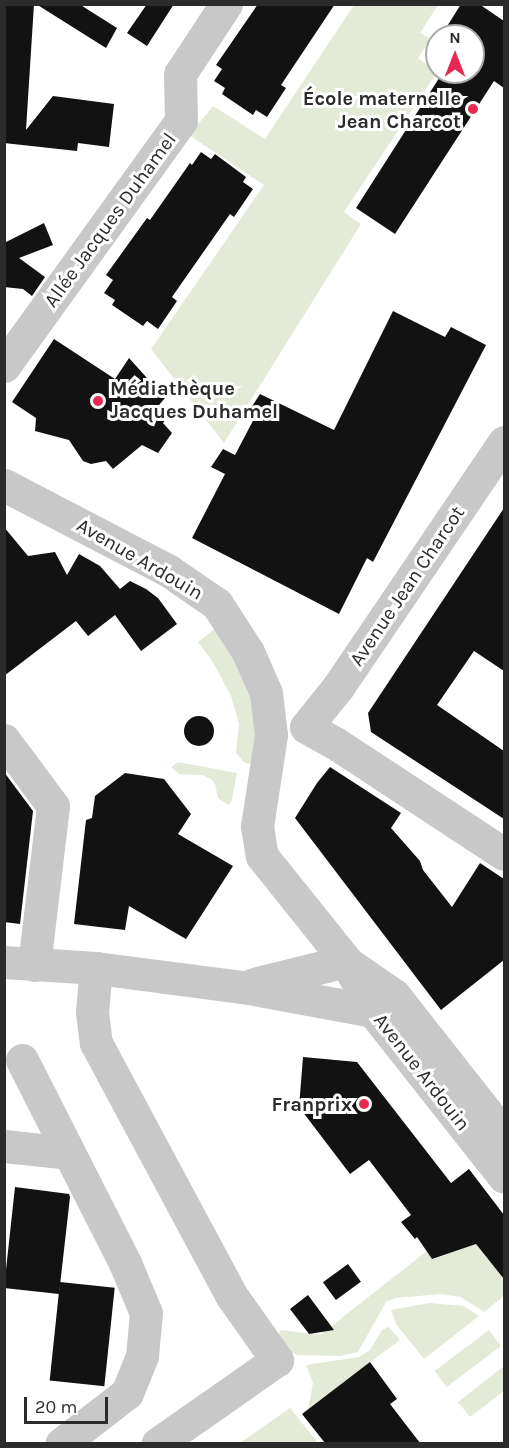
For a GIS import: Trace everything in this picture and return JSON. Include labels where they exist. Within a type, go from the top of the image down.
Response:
[{"type":"street","name":"Allée Jacques Duhamel","points":[[4,366],[181,121],[180,74],[226,4]]},
{"type":"street","name":"Avenue Jean Charcot","points":[[306,727],[338,687],[504,442]]},
{"type":"street","name":"Avenue Ardouin","points":[[4,485],[169,571],[218,604],[248,652],[266,693],[271,735],[257,826],[262,856],[346,961],[373,1011],[504,1177]]},
{"type":"street","name":"Avenue Ardouin","points":[[266,693],[306,727],[335,743],[504,854]]},
{"type":"street","points":[[265,774],[306,727]]},
{"type":"street","points":[[4,740],[53,806],[19,963],[96,968],[243,987],[373,1011]]},
{"type":"street","name":"Avenue Ardouin","points":[[346,961],[393,995],[504,1134]]},
{"type":"street","points":[[243,987],[346,961]]},
{"type":"street","points":[[96,968],[92,1012],[96,1043],[231,1295],[277,1360],[157,1443]]},
{"type":"street","points":[[22,1060],[125,1263],[146,1312],[142,1356],[127,1393],[61,1443]]},
{"type":"street","points":[[4,1146],[69,1153]]},
{"type":"green space","points":[[354,5],[438,5],[420,33],[425,36],[425,48],[418,58],[425,63],[425,84],[429,84],[344,212],[361,224],[224,443],[151,349],[264,185],[189,135],[213,106],[265,139]]},
{"type":"green space","points":[[217,627],[258,701],[256,764],[245,763],[236,753],[239,724],[231,696],[213,662],[198,642]]},
{"type":"green space","points":[[178,762],[237,773],[231,803],[228,805],[218,798],[215,784],[211,779],[202,775],[179,774],[171,767]]},
{"type":"green space","points":[[476,1244],[487,1259],[504,1246],[504,1263],[497,1268],[504,1279],[504,1296],[484,1312],[461,1297],[441,1294],[396,1298],[386,1302],[358,1352],[340,1356],[297,1355],[290,1351],[278,1335],[281,1330],[320,1335],[427,1251],[432,1259]]},
{"type":"green space","points":[[429,1303],[464,1306],[479,1316],[424,1359],[396,1324],[391,1310]]},
{"type":"green space","points":[[389,1327],[400,1340],[308,1409],[313,1383],[306,1365],[359,1357],[370,1350],[382,1330]]},
{"type":"green space","points":[[489,1330],[501,1346],[447,1387],[435,1371]]},
{"type":"green space","points":[[504,1366],[504,1391],[470,1417],[458,1402]]},
{"type":"green space","points":[[290,1408],[318,1443],[240,1443]]},
{"type":"building","points":[[4,4],[34,4],[26,130],[53,96],[114,104],[109,147],[78,143],[77,151],[4,143]]},
{"type":"building","points":[[36,4],[79,4],[117,28],[106,48]]},
{"type":"building","points":[[147,4],[174,4],[147,46],[127,33]]},
{"type":"building","points":[[258,4],[335,4],[281,85],[286,88],[267,117],[256,110],[253,115],[222,94],[225,88],[214,81],[222,69],[216,65]]},
{"type":"building","points":[[461,4],[479,4],[504,21],[504,88],[494,81],[395,234],[356,208],[435,84],[485,84],[485,24],[448,24]]},
{"type":"building","points":[[201,152],[211,159],[215,154],[246,177],[243,182],[253,189],[234,217],[230,214],[172,297],[177,301],[158,329],[147,321],[143,326],[112,305],[115,300],[104,293],[113,280],[106,275],[147,218],[150,220],[190,163],[192,165]]},
{"type":"building","points":[[44,223],[53,245],[19,258],[45,277],[32,296],[23,289],[4,287],[4,243]]},
{"type":"building","points":[[393,311],[445,337],[451,327],[486,345],[373,562],[367,558],[339,614],[192,538],[225,474],[211,467],[223,449],[235,455],[256,415],[249,411],[260,394],[334,430]]},
{"type":"building","name":"Médiathèque Jacques Duhamel","points":[[54,339],[115,379],[129,358],[165,398],[159,405],[168,416],[163,423],[172,433],[158,453],[142,445],[113,469],[106,461],[91,464],[83,461],[69,440],[35,431],[36,418],[12,402]]},
{"type":"building","points":[[504,508],[504,671],[474,651],[437,705],[504,751],[504,819],[371,732],[368,713]]},
{"type":"building","points":[[4,527],[28,556],[55,552],[67,575],[79,554],[100,566],[120,589],[130,581],[146,589],[158,598],[177,624],[141,651],[115,615],[88,636],[76,621],[4,676]]},
{"type":"building","points":[[199,716],[210,720],[214,731],[210,742],[199,746],[188,742],[184,731],[188,720]]},
{"type":"building","points":[[330,767],[401,813],[391,828],[420,861],[423,870],[452,907],[480,863],[504,879],[504,960],[441,1010],[295,818]]},
{"type":"building","points":[[4,772],[33,811],[20,924],[4,922]]},
{"type":"building","points":[[125,773],[164,779],[191,814],[178,834],[233,866],[186,939],[129,906],[125,930],[74,924],[86,820],[92,818],[95,796]]},
{"type":"building","points":[[303,1057],[357,1062],[451,1183],[469,1169],[504,1215],[504,1279],[476,1244],[432,1259],[417,1237],[415,1239],[401,1222],[411,1215],[369,1160],[350,1174],[299,1107]]},
{"type":"building","points":[[15,1187],[69,1194],[59,1294],[4,1288]]},
{"type":"building","points":[[348,1264],[361,1282],[336,1300],[323,1282]]},
{"type":"building","points":[[60,1282],[115,1288],[104,1386],[50,1380]]},
{"type":"building","points":[[308,1295],[334,1330],[309,1334],[290,1309]]},
{"type":"building","points":[[370,1362],[397,1399],[390,1404],[420,1443],[325,1443],[302,1414]]},
{"type":"place","name":"École maternelle Jean Charcot","points":[[473,109]]},
{"type":"place","name":"Médiathèque Jacques Duhamel","points":[[98,401]]},
{"type":"place","name":"Franprix","points":[[364,1104]]}]
